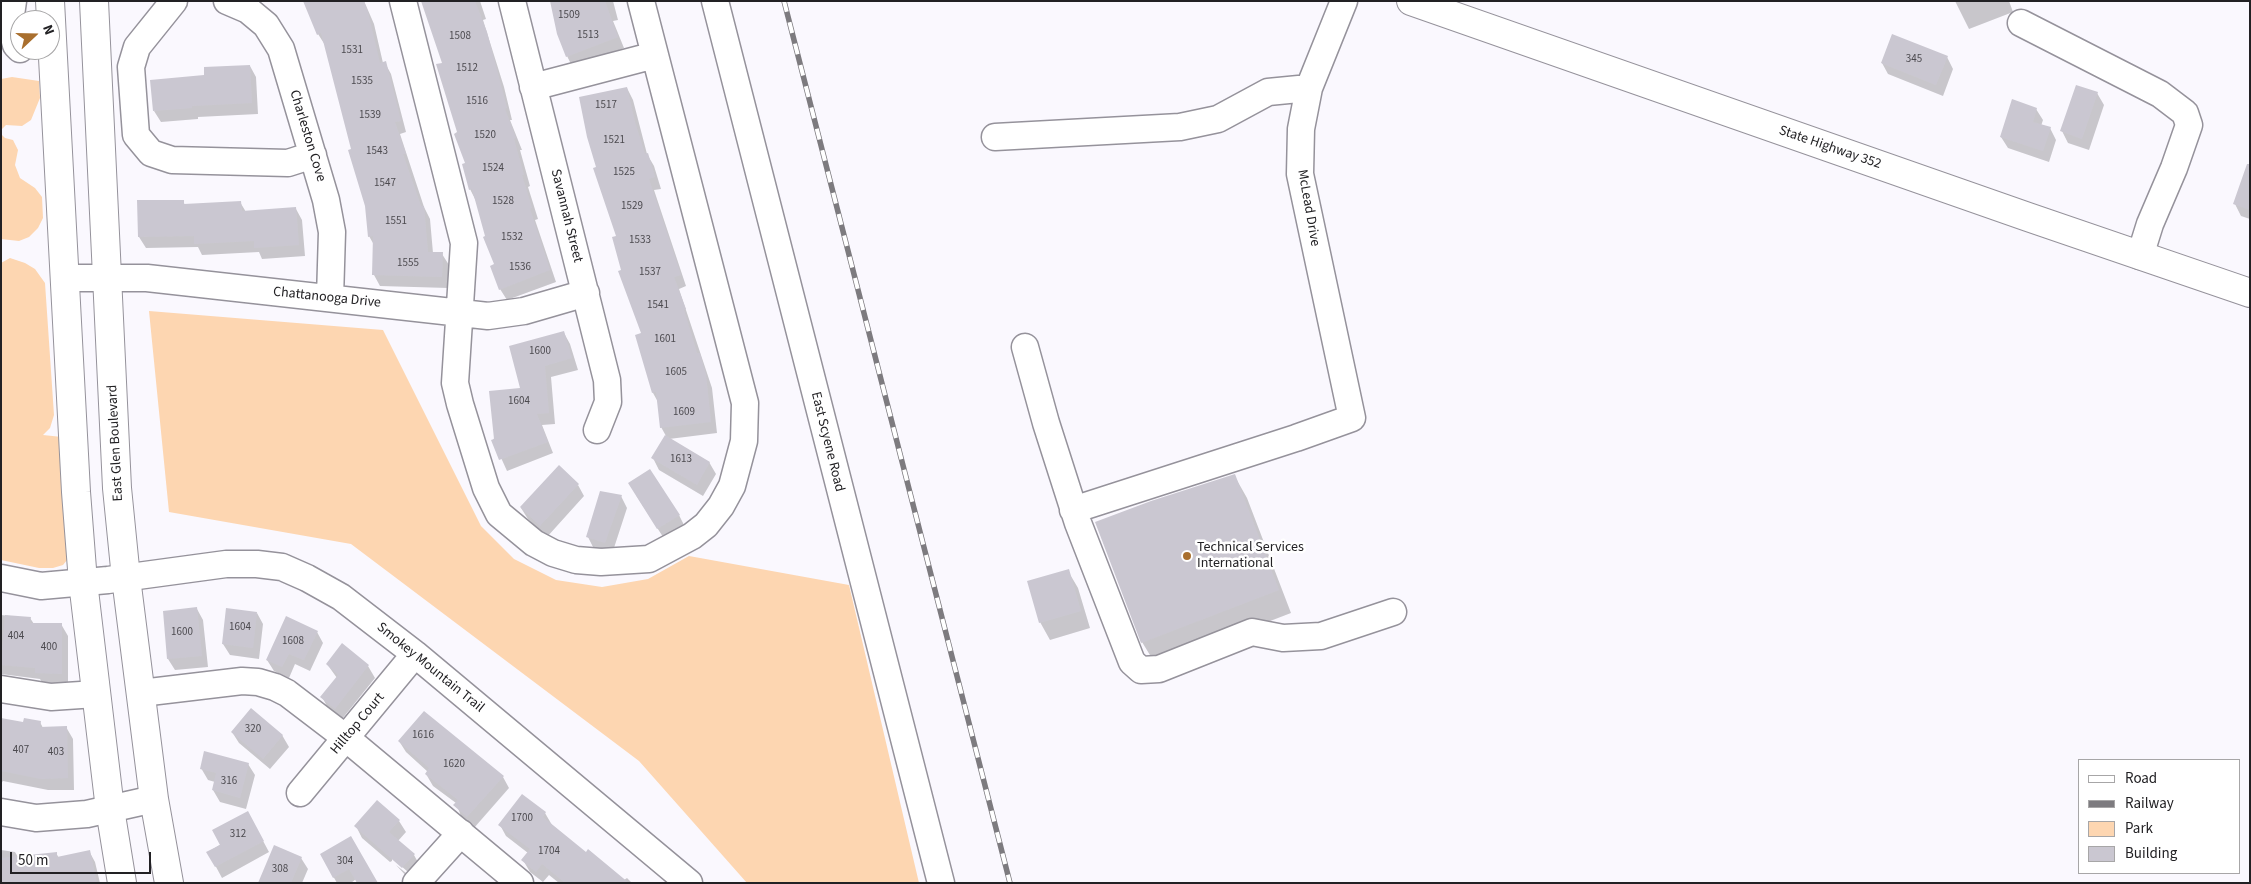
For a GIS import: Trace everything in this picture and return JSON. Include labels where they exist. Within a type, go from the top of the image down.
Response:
[{"type":"main road","name":"East Glen Boulevard","points":[[94,1],[118,488],[126,578],[154,798],[169,883]]},
{"type":"main road","name":"State Highway 352","points":[[1411,1],[2250,293]]},
{"type":"main road","points":[[53,60],[76,492],[96,694],[110,809],[122,883]]},
{"type":"street","points":[[174,1],[137,47],[131,67],[136,135],[151,153],[172,160],[288,163],[313,155]]},
{"type":"street","name":"Charleston Cove","points":[[227,1],[248,10],[266,25],[281,49],[326,200],[332,232],[330,298]]},
{"type":"street","points":[[404,1],[464,243],[465,262],[455,383],[486,488],[499,514],[534,543],[553,553],[576,560],[630,562],[649,559],[692,536],[706,525],[721,506],[732,486],[744,441],[744,403],[641,1]]},
{"type":"street","name":"Savannah Street","points":[[512,1],[607,380],[608,402],[597,430]]},
{"type":"street","name":"East Scyene Road","points":[[715,1],[941,883]]},
{"type":"street","name":"McLead Drive","points":[[1073,510],[1352,418],[1300,174],[1301,129],[1309,88],[1344,1]]},
{"type":"street","points":[[2021,23],[2160,94],[2185,113],[2189,125],[2174,168],[2150,224],[2140,256]]},
{"type":"street","points":[[534,87],[655,55]]},
{"type":"street","points":[[995,137],[1180,127],[1218,120],[1268,92],[1309,88]]},
{"type":"street","name":"Chattanooga Drive","points":[[65,278],[147,278],[488,316],[524,311],[586,293]]},
{"type":"street","points":[[1025,347],[1073,510],[1132,662],[1141,670],[1159,668],[1252,632],[1284,638],[1321,636],[1393,612]]},
{"type":"street","name":"Smokey Mountain Trail","points":[[1,578],[41,586],[126,578],[226,564],[257,564],[282,568],[307,578],[341,597],[415,654],[690,883]]},
{"type":"street","name":"Hilltop Court","points":[[300,794],[415,654]]},
{"type":"street","points":[[141,693],[242,681],[258,682],[287,694],[346,738],[520,883]]},
{"type":"street","points":[[1,689],[51,697],[96,694]]},
{"type":"street","points":[[1,812],[36,818],[87,814],[154,798]]},
{"type":"street","points":[[416,883],[461,833]]},
{"type":"green space","points":[[12,77],[39,81],[40,98],[31,120],[22,126],[6,125],[1,130],[1,79]]},
{"type":"green space","points":[[1,134],[5,138],[13,140],[18,150],[15,165],[20,178],[35,188],[42,197],[43,218],[38,228],[29,237],[19,241],[1,239]]},
{"type":"green space","points":[[10,258],[35,269],[45,283],[54,415],[50,428],[43,435],[62,437],[72,554],[63,565],[53,568],[39,568],[1,560],[1,263]]},
{"type":"green space","points":[[149,311],[383,330],[481,526],[514,559],[556,580],[602,587],[648,579],[689,556],[849,585],[919,883],[747,883],[639,761],[351,544],[169,512]]},
{"type":"building","points":[[303,1],[364,1],[380,63],[386,61],[401,121],[395,122],[406,154],[403,154],[421,206],[424,206],[428,252],[443,252],[442,277],[372,275],[373,236],[368,237],[365,206],[348,150],[351,149],[321,33],[317,35]]},
{"type":"building","points":[[421,1],[475,1],[487,32],[507,108],[505,109],[516,138],[514,139],[524,175],[522,175],[532,208],[530,209],[550,270],[499,290],[490,266],[494,264],[483,237],[485,236],[472,189],[469,190],[462,164],[465,163],[454,134],[457,132],[436,64],[442,63]]},
{"type":"building","points":[[550,1],[605,1],[618,37],[566,57],[557,34]]},
{"type":"building","points":[[1892,34],[1948,56],[1936,85],[1881,63]]},
{"type":"building","points":[[250,65],[252,103],[192,106],[192,108],[153,111],[150,80],[204,75],[204,67]]},
{"type":"building","points":[[2076,85],[2098,92],[2082,139],[2060,131]]},
{"type":"building","points":[[627,87],[635,122],[645,154],[648,153],[655,177],[649,179],[681,275],[674,277],[686,309],[684,310],[697,353],[700,353],[706,375],[711,422],[660,428],[656,392],[652,393],[635,335],[641,333],[618,271],[621,270],[612,237],[616,236],[593,168],[596,167],[587,137],[579,97]]},
{"type":"building","points":[[2012,99],[2037,108],[2033,122],[2051,127],[2043,151],[2000,137]]},
{"type":"building","points":[[2247,164],[2250,164],[2250,210],[2233,204]]},
{"type":"building","points":[[137,200],[184,200],[184,204],[241,201],[242,211],[296,207],[299,245],[254,248],[254,241],[194,244],[194,236],[138,237]]},
{"type":"building","points":[[564,331],[572,358],[545,366],[549,413],[537,414],[548,442],[499,460],[491,440],[494,439],[489,391],[520,388],[509,346]]},
{"type":"building","points":[[665,435],[710,462],[697,485],[651,458]]},
{"type":"building","points":[[559,465],[579,484],[540,526],[520,507]]},
{"type":"building","points":[[650,469],[680,515],[657,529],[628,483]]},
{"type":"building","name":"Technical Services International","points":[[1235,474],[1279,590],[1141,643],[1095,522],[1151,501]]},
{"type":"building","points":[[600,491],[622,495],[605,543],[586,537]]},
{"type":"building","points":[[1069,569],[1081,611],[1039,623],[1027,581]]},
{"type":"building","points":[[197,607],[202,656],[167,659],[163,611]]},
{"type":"building","points":[[226,608],[257,612],[253,648],[222,644]]},
{"type":"building","points":[[5,615],[31,617],[30,623],[62,623],[62,674],[35,673],[35,668],[1,665]]},
{"type":"building","points":[[286,616],[318,631],[304,660],[289,654],[282,667],[266,660]]},
{"type":"building","points":[[342,643],[369,665],[335,709],[320,697],[338,675],[326,664]]},
{"type":"building","points":[[251,708],[283,735],[263,759],[231,732]]},
{"type":"building","points":[[424,711],[504,776],[467,817],[453,805],[458,800],[425,774],[429,768],[398,741]]},
{"type":"building","points":[[1,718],[23,722],[24,718],[41,721],[40,727],[67,726],[68,778],[41,779],[1,771]]},
{"type":"building","points":[[204,751],[249,763],[240,798],[212,790],[216,773],[200,769]]},
{"type":"building","points":[[522,794],[546,812],[543,817],[586,852],[588,849],[629,883],[565,883],[542,864],[536,872],[521,860],[530,849],[498,825]]},
{"type":"building","points":[[377,800],[400,820],[389,832],[415,854],[402,868],[354,826]]},
{"type":"building","points":[[248,811],[264,841],[215,867],[206,852],[220,845],[212,830]]},
{"type":"building","points":[[351,836],[378,883],[357,883],[349,869],[333,878],[320,854]]},
{"type":"building","points":[[274,845],[302,857],[291,883],[258,883]]},
{"type":"building","points":[[90,850],[97,883],[1,883],[1,858],[57,852],[57,857]]},
{"type":"railway","points":[[784,1],[1010,883]]},
{"type":"place","name":"Technical Services International","points":[[1187,556]]}]
